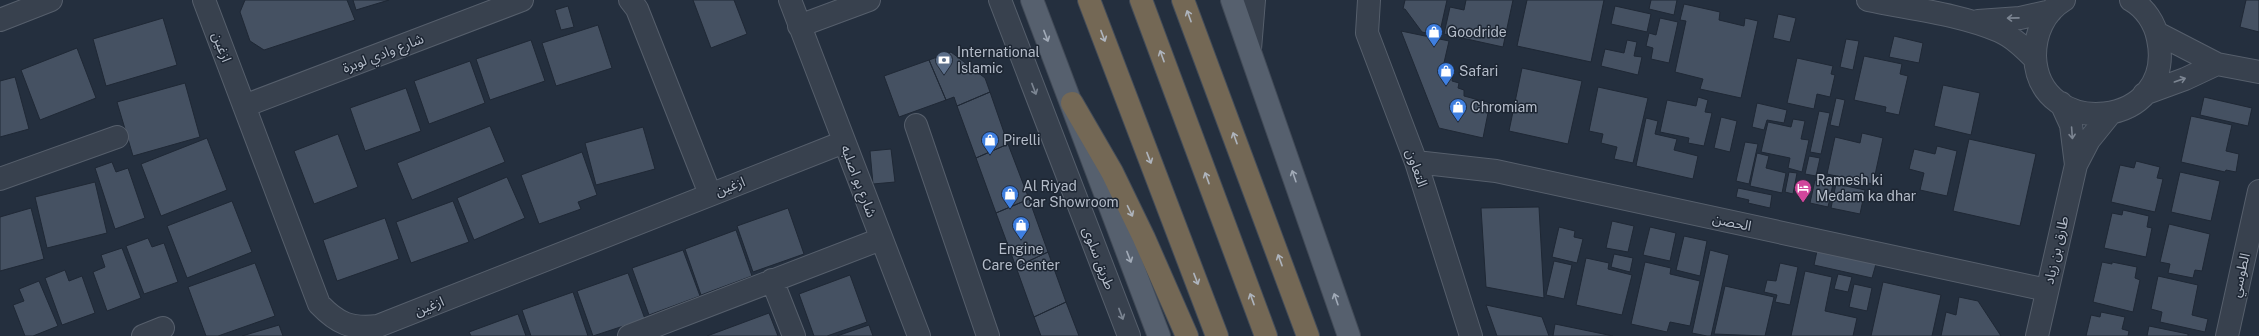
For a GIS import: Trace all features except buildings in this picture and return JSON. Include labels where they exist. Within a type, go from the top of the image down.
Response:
[{"type":"highway","points":[[1089,0],[1217,336]]},
{"type":"highway","points":[[1141,0],[1266,336]]},
{"type":"highway","points":[[1183,0],[1308,336]]},
{"type":"highway","points":[[1072,103],[1115,179],[1144,238],[1187,336]]},
{"type":"main road","name":"طريق سلوى","points":[[1032,0],[1159,336]]},
{"type":"main road","points":[[1232,0],[1349,336]]},
{"type":"street","points":[[0,20],[51,0]]},
{"type":"street","name":"ازغين","points":[[204,0],[318,304],[330,316],[345,325],[362,328],[378,326],[844,142]]},
{"type":"street","name":"شارع وادي لوبرة","points":[[244,106],[522,0]]},
{"type":"street","points":[[630,0],[637,9],[710,194]]},
{"type":"street","name":"شارع بو اصلبه","points":[[790,0],[919,336]]},
{"type":"street","points":[[799,26],[869,0]]},
{"type":"street","name":"طريق سلوى","points":[[1000,0],[1129,336]]},
{"type":"street","points":[[1250,49],[1254,0]]},
{"type":"street","name":"التعاون","points":[[1369,0],[1367,33],[1416,162],[1471,336]]},
{"type":"street","points":[[1868,0],[1973,22],[2000,32],[2022,46],[2035,59]]},
{"type":"street","points":[[2058,5],[2040,28],[2036,44],[2035,59],[2044,84],[2060,103],[2084,114],[2110,114],[2129,107],[2144,94],[2155,76],[2158,66],[2160,55],[2157,33],[2148,16],[2133,1]]},
{"type":"street","points":[[1973,22],[2020,18],[2058,5]]},
{"type":"street","points":[[2157,33],[2218,64],[2259,72]]},
{"type":"street","points":[[2144,94],[2186,79],[2218,64]]},
{"type":"street","name":"طارق بن زياد","points":[[2060,103],[2071,125],[2076,164]]},
{"type":"street","name":"طارق بن زياد","points":[[2037,336],[2076,164],[2089,140],[2110,114]]},
{"type":"street","points":[[916,126],[988,336]]},
{"type":"street","points":[[0,179],[117,137]]},
{"type":"street","name":"الحصن","points":[[1416,162],[1496,171],[2047,290]]},
{"type":"street","name":"الطوسي","points":[[2227,336],[2259,192]]},
{"type":"street","points":[[629,336],[881,239]]},
{"type":"street","points":[[772,280],[794,336]]},
{"type":"street","points":[[143,336],[163,328]]},
{"type":"place","name":"Goodride","points":[[1434,47]]},
{"type":"place","name":"International Islamic","points":[[944,75]]},
{"type":"place","name":"Safari","points":[[1446,86]]},
{"type":"place","name":"Chromiam","points":[[1458,122]]},
{"type":"place","name":"Pirelli","points":[[990,155]]},
{"type":"place","name":"Ramesh ki Medam ka dhar","points":[[1803,203]]},
{"type":"place","name":"Al Riyad Car Showroom","points":[[1010,209]]},
{"type":"place","name":"Engine Care Center","points":[[1021,240]]}]
